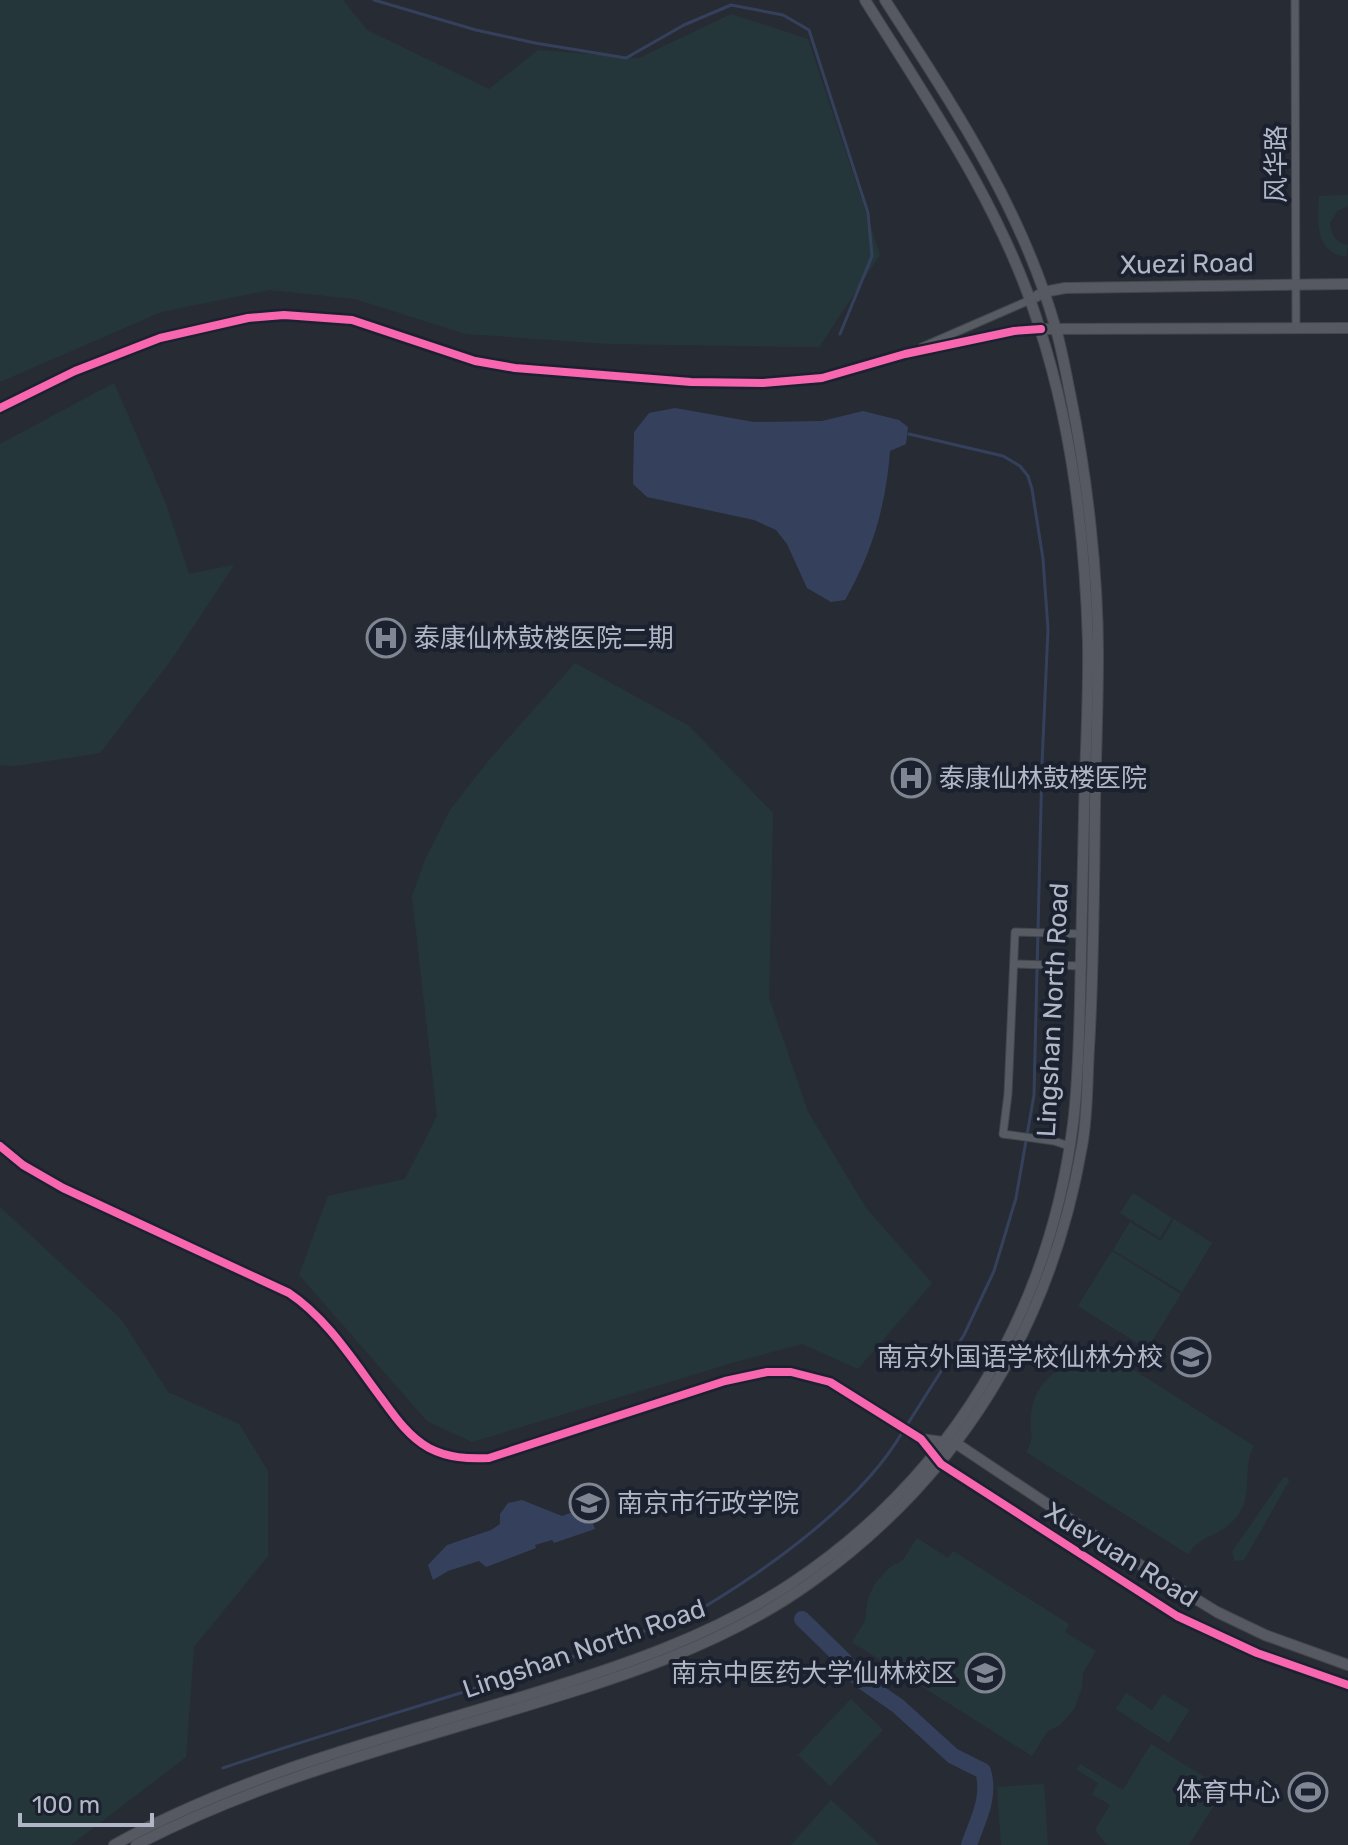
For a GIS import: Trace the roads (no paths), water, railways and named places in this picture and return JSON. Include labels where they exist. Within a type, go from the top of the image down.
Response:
[{"type":"main road","name":"Lingshan North Road","points":[[865,0],[961,154],[1013,258],[1041,329],[1070,450],[1085,579],[1088,649],[1087,934]]},
{"type":"main road","name":"Lingshan North Road","points":[[114,1845],[205,1800],[277,1772],[590,1675],[704,1633],[790,1585],[830,1556],[957,1444],[993,1390],[1033,1311],[1069,1203],[1085,1126],[1086,966],[1098,649],[1080,443],[1057,330],[1029,252],[977,144],[885,0]]},
{"type":"main road","name":"Xuezi Road","points":[[1030,300],[1044,292],[1065,288],[1348,284]]},
{"type":"main road","points":[[1041,329],[1348,328]]},
{"type":"main road","name":"Lingshan North Road","points":[[136,1845],[211,1809],[297,1776],[611,1681],[709,1642],[756,1617],[836,1564],[887,1520],[938,1460],[945,1441],[984,1384],[1022,1311],[1044,1255],[1060,1199],[1069,1146],[1086,966]]},
{"type":"main road","name":"Xueyuan Road","points":[[0,1146],[23,1165],[63,1188],[303,1302],[324,1323],[403,1427],[427,1447],[446,1455],[467,1459],[489,1458],[725,1381],[767,1372],[791,1372],[830,1382],[921,1439],[938,1460],[1177,1616],[1257,1653],[1348,1685]]},
{"type":"main road","name":"Xueyuan Road","points":[[921,1439],[957,1444],[1116,1550],[1217,1612],[1265,1635],[1348,1665]]},
{"type":"street","name":"风华路","points":[[1295,0],[1296,329]]},
{"type":"street","points":[[905,354],[1030,300]]},
{"type":"street","points":[[0,408],[75,371],[160,338],[248,318],[284,315],[352,320],[475,361],[515,368],[691,382],[763,383],[822,378],[905,354],[1014,331],[1041,329]]},
{"type":"street","points":[[1069,1146],[1003,1134],[1008,1094],[1015,932],[1087,934]]},
{"type":"street","points":[[1014,964],[1086,966]]},
{"type":"water","points":[[675,408],[754,422],[822,421],[863,411],[899,420],[908,427],[906,444],[890,451],[876,528],[863,565],[845,600],[831,602],[807,588],[787,544],[776,530],[754,520],[647,497],[633,484],[634,432],[649,413]]},
{"type":"water","points":[[522,1500],[562,1516],[587,1507],[595,1529],[554,1543],[552,1540],[535,1545],[536,1548],[486,1567],[479,1561],[448,1571],[433,1580],[428,1565],[447,1545],[491,1530],[500,1524],[500,1514],[508,1503]]},
{"type":"waterway","points":[[374,0],[476,30],[626,58],[684,25],[731,5],[783,15],[809,30],[868,213],[872,256],[840,334]]},
{"type":"waterway","points":[[907,1425],[964,1335],[994,1271],[1016,1198],[1034,1095],[1048,629],[1043,559],[1028,476],[1020,466],[1003,456],[909,434]]},
{"type":"waterway","points":[[704,1607],[814,1530],[865,1482],[903,1431]]},
{"type":"waterway","points":[[802,1619],[859,1679],[898,1706],[953,1756],[983,1771],[984,1800],[969,1845]]},
{"type":"waterway","points":[[223,1768],[558,1662],[668,1622]]},
{"type":"place","name":"泰康仙林鼓楼医院二期","points":[[386,638]]},
{"type":"place","name":"泰康仙林鼓楼医院","points":[[911,778]]},
{"type":"place","name":"南京外国语学校仙林分校","points":[[1191,1357]]},
{"type":"place","name":"南京市行政学院","points":[[589,1503]]},
{"type":"place","name":"南京中医药大学仙林校区","points":[[985,1673]]},
{"type":"place","name":"体育中心","points":[[1308,1792]]}]
